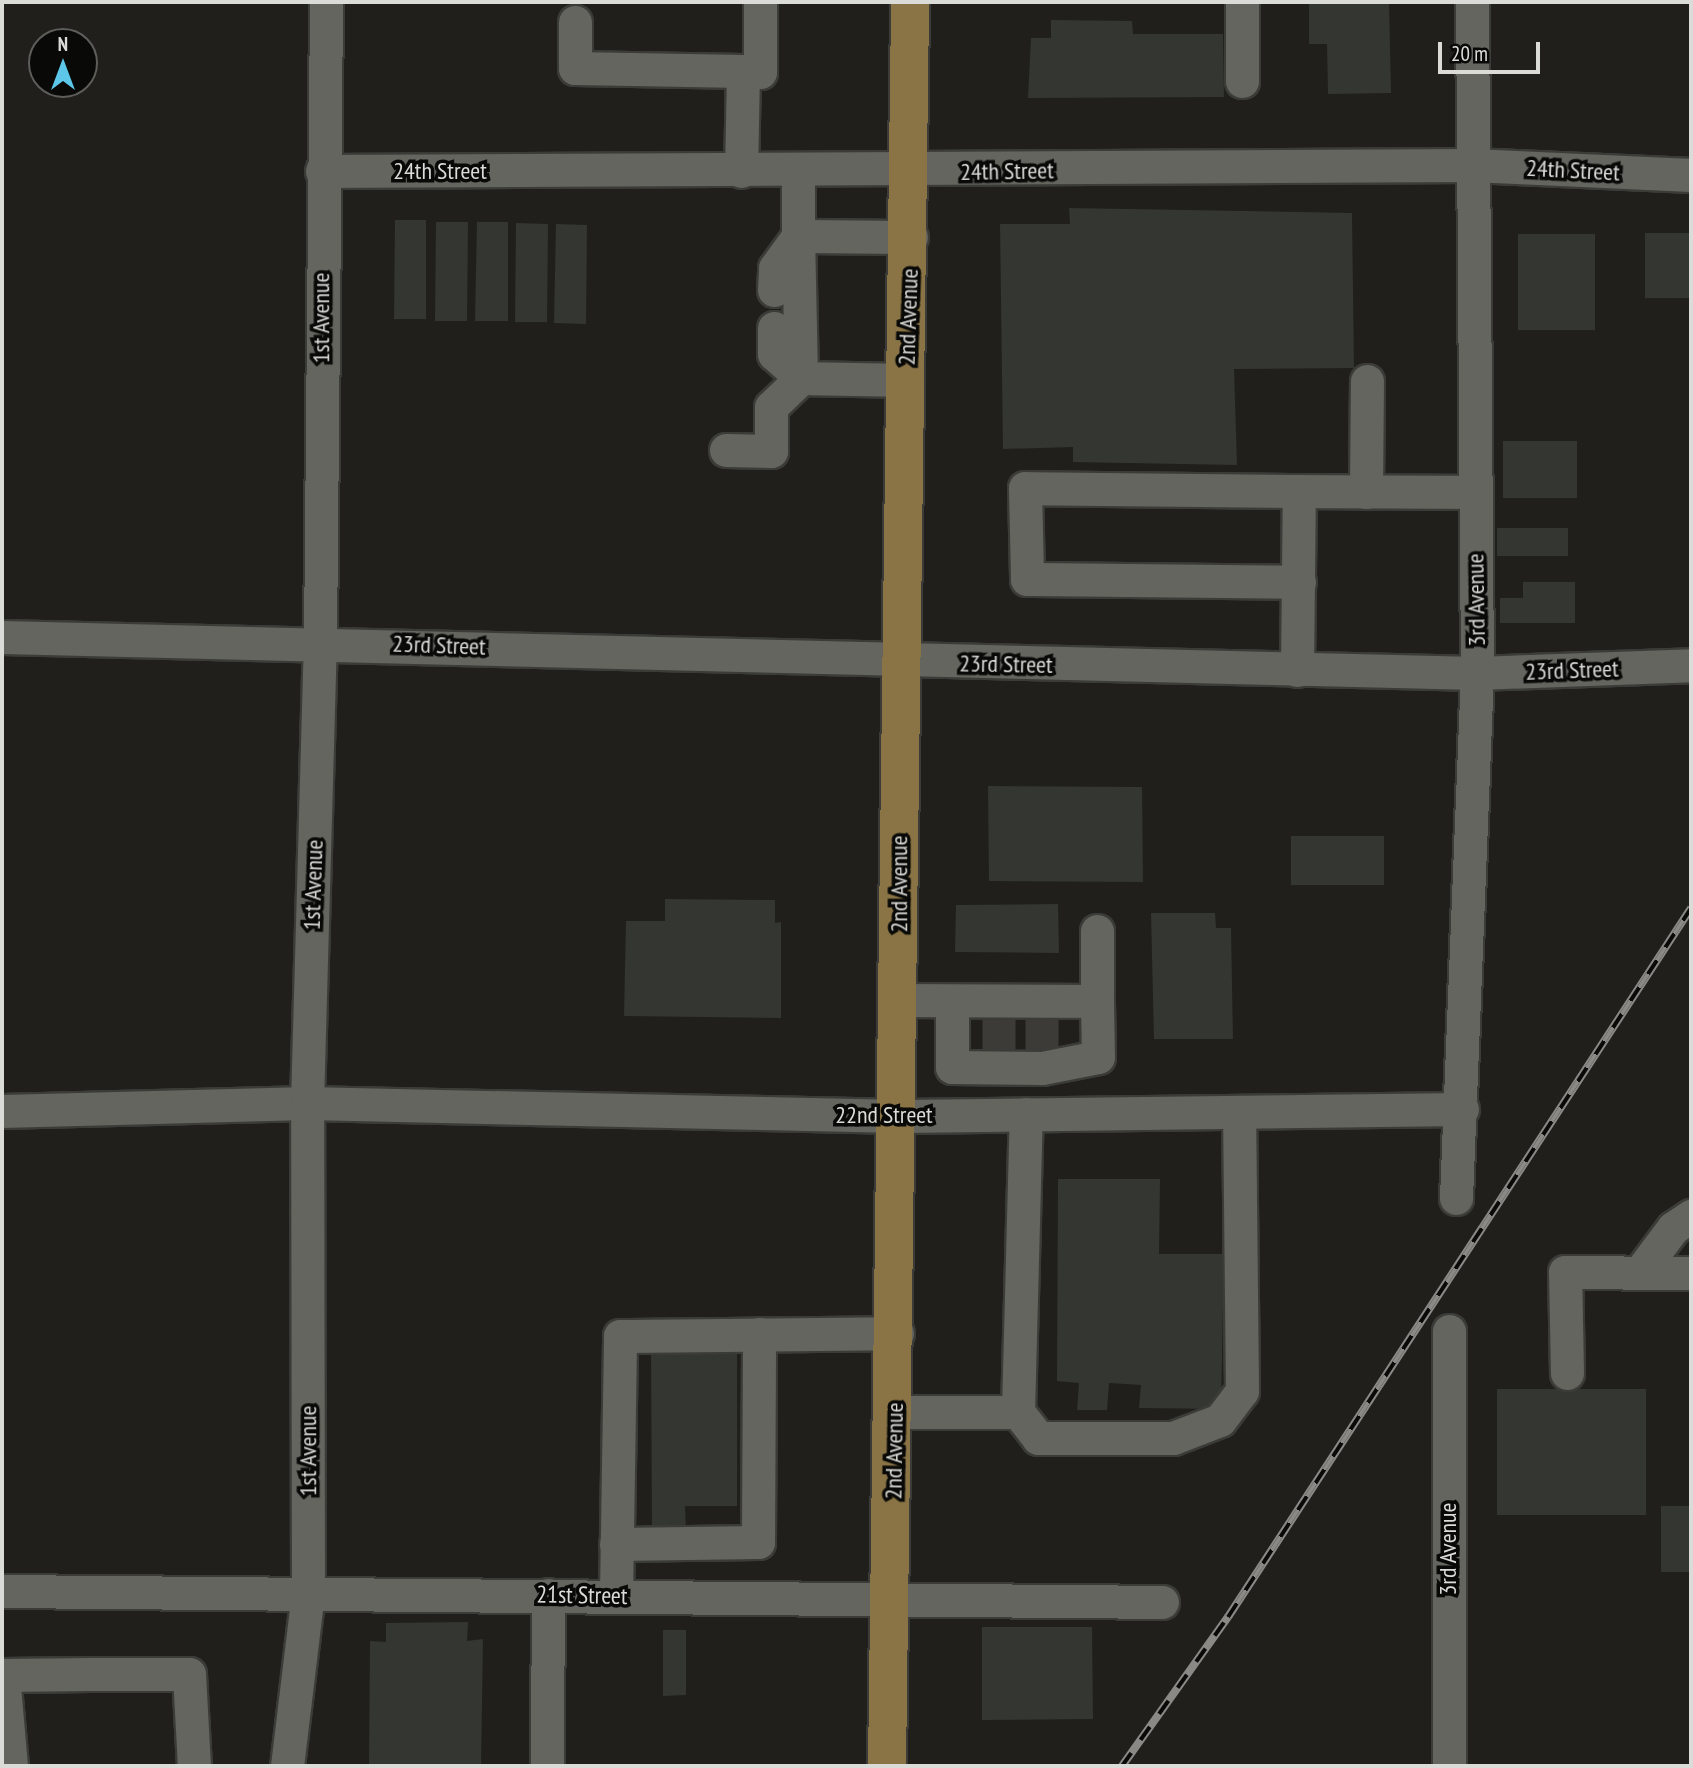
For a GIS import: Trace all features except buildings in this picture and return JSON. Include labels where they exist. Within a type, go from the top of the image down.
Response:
[{"type":"main road","name":"2nd Avenue","points":[[887,1766],[900,1116],[898,662],[913,172],[910,2]]},
{"type":"street","name":"1st Avenue","points":[[287,1766],[308,1592],[307,1103],[320,641],[322,171],[326,2]]},
{"type":"street","points":[[575,22],[575,68],[760,72],[760,2]]},
{"type":"street","points":[[1242,2],[1242,81]]},
{"type":"street","name":"3rd Avenue","points":[[1456,1198],[1462,1109],[1477,673],[1472,2]]},
{"type":"street","points":[[741,171],[743,71]]},
{"type":"street","name":"24th Street","points":[[322,171],[913,172],[1472,165],[1691,175]]},
{"type":"street","points":[[726,450],[771,451],[771,407],[801,377],[798,172]]},
{"type":"street","points":[[797,236],[911,237]]},
{"type":"street","points":[[774,290],[775,268],[797,236]]},
{"type":"street","points":[[774,328],[774,354],[801,377],[907,380]]},
{"type":"street","points":[[1366,492],[1367,381]]},
{"type":"street","points":[[1299,582],[1027,579],[1025,488],[1474,492]]},
{"type":"street","points":[[1297,670],[1299,491]]},
{"type":"street","name":"23rd Street","points":[[2,637],[320,641],[898,662],[1477,673],[1691,665]]},
{"type":"street","points":[[952,1001],[952,1067],[1098,1057],[1097,931]]},
{"type":"street","points":[[900,1000],[952,1001],[999,1010],[1042,1010],[1097,1001]]},
{"type":"street","points":[[1019,1063],[1018,1412],[1038,1438],[1173,1438],[1220,1420],[1241,1391],[1239,1112]]},
{"type":"street","name":"22nd Street","points":[[2,1111],[307,1103],[900,1116],[1462,1109]]},
{"type":"street","points":[[1640,1272],[1673,1228],[1691,1216]]},
{"type":"street","points":[[1567,1373],[1565,1272],[1691,1273]]},
{"type":"street","name":"3rd Avenue","points":[[1448,1766],[1449,1331]]},
{"type":"street","points":[[615,1596],[620,1336],[897,1333]]},
{"type":"street","points":[[617,1544],[758,1542],[759,1334]]},
{"type":"street","points":[[895,1412],[1018,1412]]},
{"type":"street","name":"21st Street","points":[[2,1591],[1162,1602]]},
{"type":"street","points":[[547,1766],[548,1595]]},
{"type":"street","points":[[11,1766],[3,1675],[90,1674],[189,1674],[194,1766]]},
{"type":"tunnel","points":[[999,1019],[999,1053]]},
{"type":"tunnel","points":[[1042,1019],[1042,1054]]},
{"type":"railway","points":[[1122,1766],[1228,1617],[1691,908]]}]
